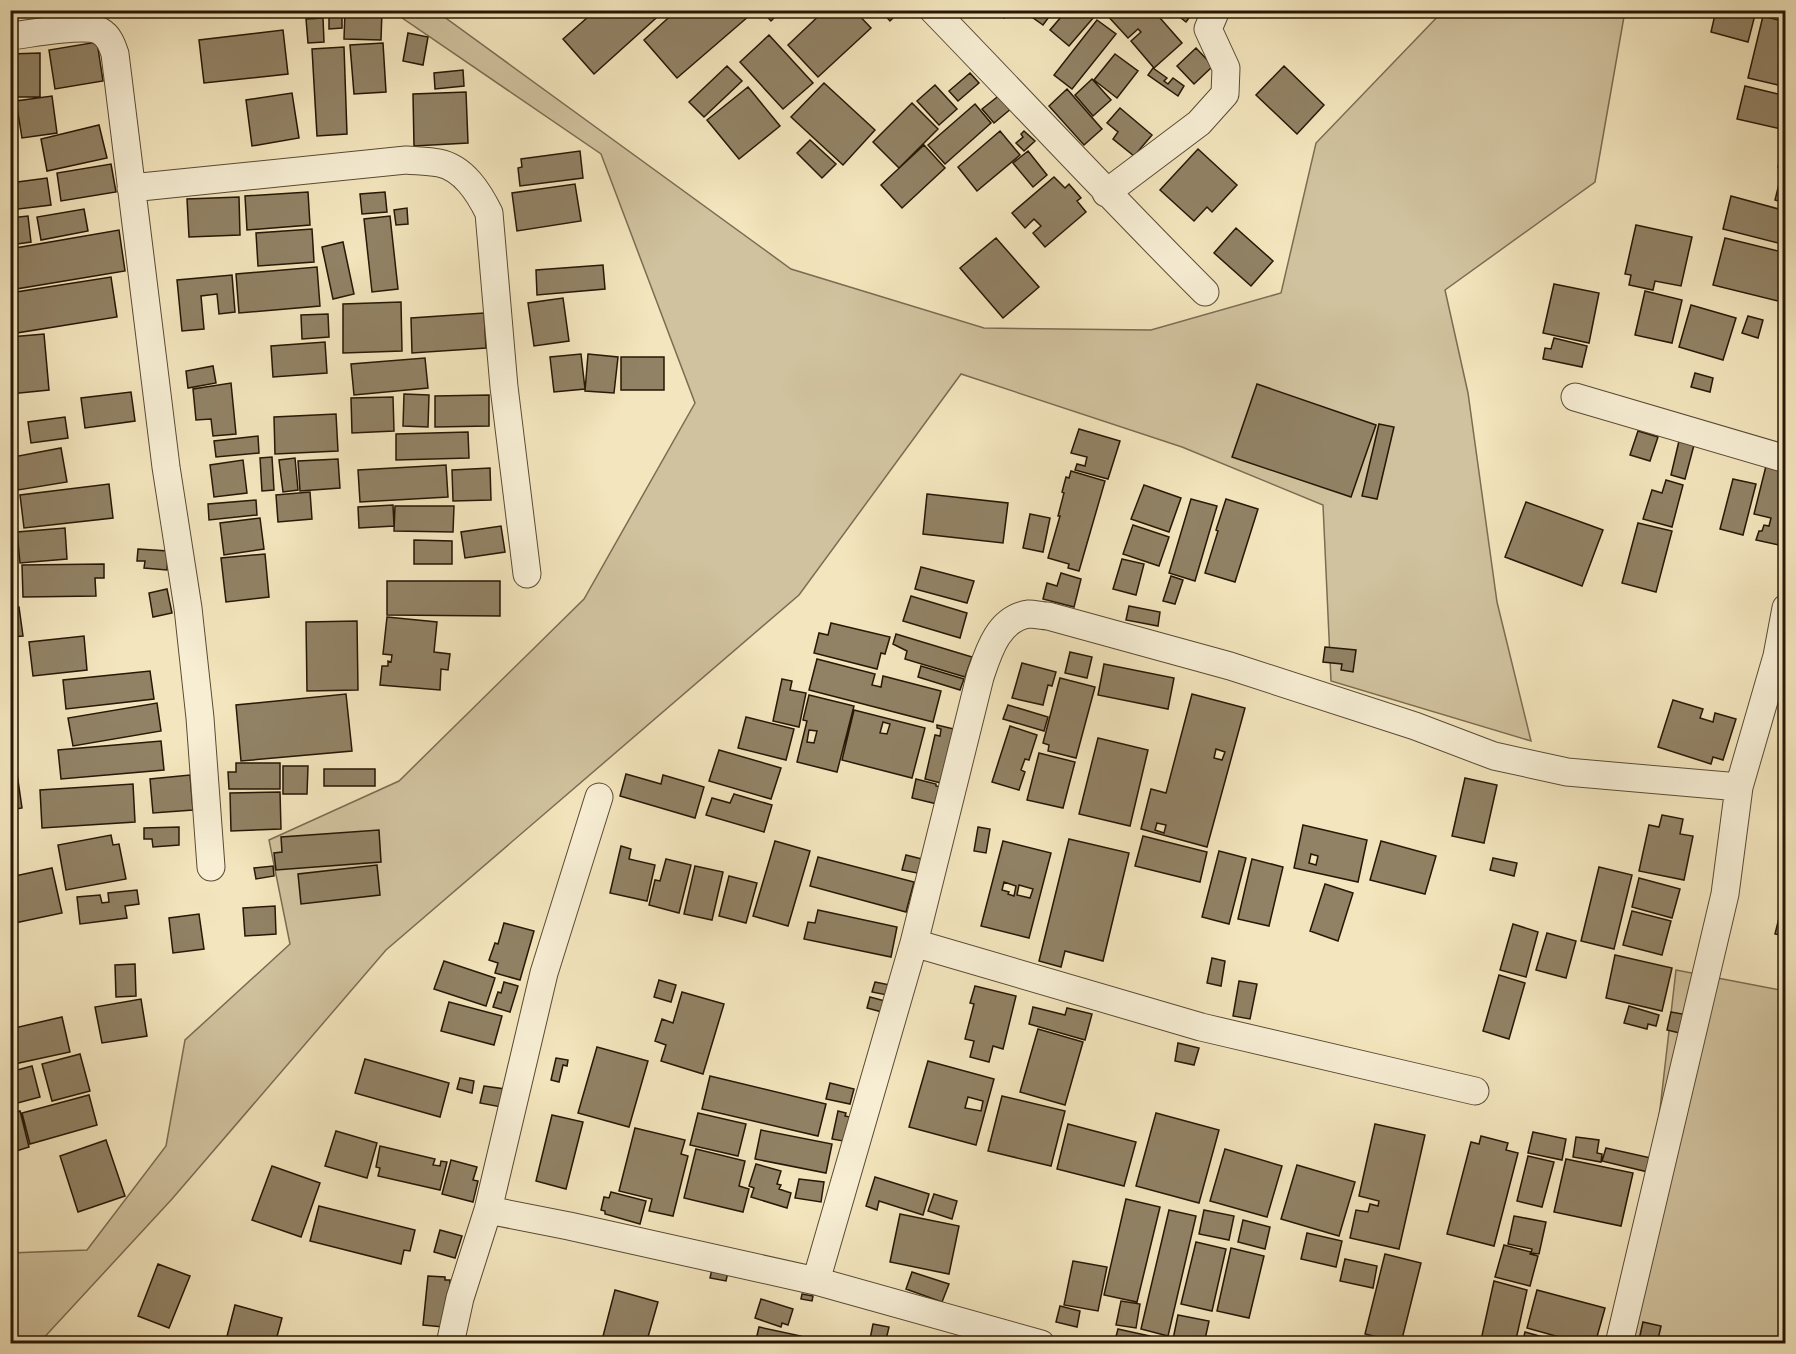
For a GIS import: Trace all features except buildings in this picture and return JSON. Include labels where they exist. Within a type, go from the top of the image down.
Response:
[{"type":"street","points":[[933,10],[1107,193],[1205,292]]},
{"type":"street","points":[[1107,193],[1199,123],[1225,94],[1226,68],[1209,29],[1216,10]]},
{"type":"street","points":[[10,36],[81,28],[97,30],[109,39],[115,54],[166,467],[189,619],[200,718],[212,867]]},
{"type":"street","points":[[131,188],[405,160],[442,164],[463,176],[477,190],[489,213],[504,387],[527,574]]},
{"type":"street","points":[[1575,397],[1785,459]]},
{"type":"street","points":[[1619,1344],[1725,894],[1739,787],[1781,657],[1785,608]]},
{"type":"street","points":[[816,1281],[915,943],[980,677],[989,648],[1010,622],[1028,614],[1048,616],[1230,666],[1415,726],[1494,756],[1567,772],[1739,787]]},
{"type":"street","points":[[450,1344],[460,1298],[488,1210],[544,973],[599,797]]},
{"type":"street","points":[[915,943],[1201,1027],[1475,1091]]},
{"type":"street","points":[[488,1210],[816,1281],[1041,1344]]},
{"type":"shaded area","points":[[392,11],[436,11],[791,269],[984,328],[1151,330],[1281,293],[1316,143],[1443,11],[1625,11],[1595,182],[1445,290],[1468,393],[1497,602],[1531,741],[1331,681],[1323,505],[1182,447],[961,374],[799,595],[386,950],[172,1199],[39,1343],[11,1343],[10,1253],[87,1250],[166,1146],[185,1040],[290,944],[269,840],[399,781],[584,599],[695,403],[601,154]]},
{"type":"shaded area","points":[[1676,970],[1785,991],[1785,1343],[1633,1344]]}]
